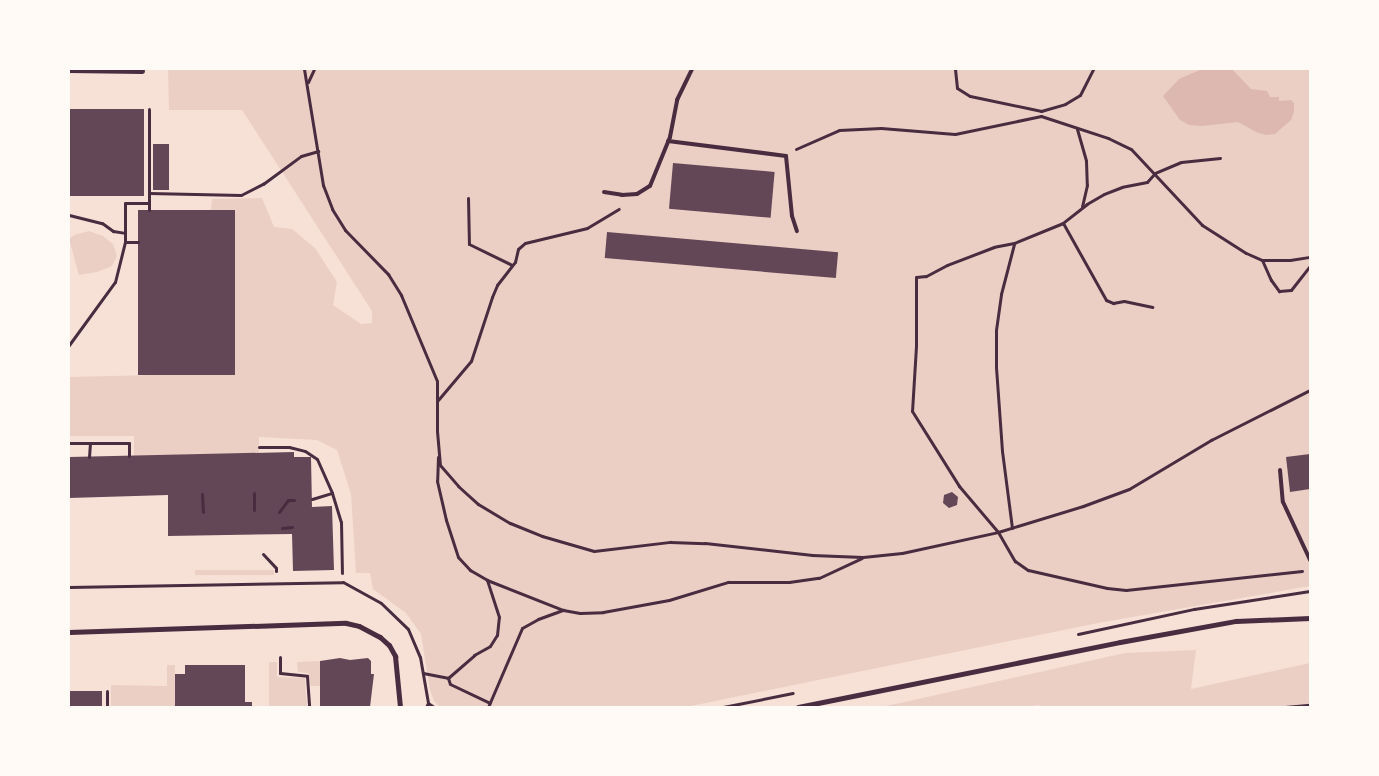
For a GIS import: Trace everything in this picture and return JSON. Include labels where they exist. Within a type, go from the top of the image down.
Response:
[{"type":"street","points":[[69,70],[142,71]]},
{"type":"street","points":[[798,707],[1120,642],[1236,621],[1310,618]]},
{"type":"street","points":[[69,632],[346,623],[360,626],[375,633],[389,645],[395,656],[400,707]]},
{"type":"lane","points":[[604,192],[622,195],[637,194],[650,186],[668,141],[677,100],[692,69]]},
{"type":"lane","points":[[668,141],[786,156],[792,216],[797,231]]},
{"type":"lane","points":[[1280,470],[1283,502],[1310,560]]},
{"type":"path","points":[[304,69],[323,185],[332,209],[345,230],[388,274],[401,295],[437,381],[440,465],[458,486],[478,504],[510,523],[594,552],[670,542],[812,555],[863,557],[902,553],[998,532],[1083,506],[1129,489],[1211,440],[1310,390]]},
{"type":"path","points":[[307,84],[314,69]]},
{"type":"path","points":[[955,69],[957,88],[970,96],[1041,111],[1065,104],[1080,95],[1093,69]]},
{"type":"path","points":[[149,108],[150,210]]},
{"type":"path","points":[[1041,111],[1041,116]]},
{"type":"path","points":[[786,156],[802,145],[839,130],[881,128],[940,135],[955,134],[1041,116],[1108,138],[1131,149],[1202,225],[1246,253],[1262,260],[1290,260],[1310,257]]},
{"type":"path","points":[[1076,128],[1086,161],[1087,185],[1082,208]]},
{"type":"path","points":[[149,193],[241,195],[263,184],[301,156],[318,151]]},
{"type":"path","points":[[1220,158],[1181,162],[1155,173],[1147,182],[1122,187],[1104,194],[1063,223],[1014,243],[994,247],[947,265],[926,276],[916,277],[916,346],[912,410],[959,486],[998,532],[1015,561],[1028,570],[1107,588],[1126,590],[1159,588],[1310,570]]},
{"type":"path","points":[[438,400],[471,361],[495,291],[512,265],[518,250],[525,243],[587,228],[610,216],[637,194]]},
{"type":"path","points":[[468,198],[469,244],[512,265]]},
{"type":"path","points":[[69,345],[115,282],[124,242],[125,203],[149,203]]},
{"type":"path","points":[[69,215],[102,223],[113,231],[124,233]]},
{"type":"path","points":[[1063,223],[1106,300],[1113,303],[1124,302],[1152,307]]},
{"type":"path","points":[[124,242],[138,242]]},
{"type":"path","points":[[1012,528],[1002,451],[996,368],[996,330],[1001,294],[1014,243]]},
{"type":"path","points":[[1262,260],[1271,280],[1279,291],[1291,290],[1310,266]]},
{"type":"path","points":[[69,443],[129,443],[129,456]]},
{"type":"path","points":[[89,457],[90,443]]},
{"type":"path","points":[[259,446],[289,447],[305,450],[317,459],[332,493],[341,522],[342,573]]},
{"type":"path","points":[[439,452],[436,481],[458,557],[470,570],[487,580],[563,610],[580,613],[603,612],[669,600],[728,582],[789,582],[819,578],[863,557]]},
{"type":"path","points":[[254,493],[254,510]]},
{"type":"path","points":[[312,499],[332,493]]},
{"type":"path","points":[[202,494],[202,512]]},
{"type":"path","points":[[280,512],[288,500],[294,500]]},
{"type":"path","points":[[282,528],[292,527]]},
{"type":"path","points":[[263,554],[276,568],[276,571]]},
{"type":"path","points":[[448,678],[474,655],[490,646],[498,635],[499,617],[487,580]]},
{"type":"path","points":[[69,587],[339,581],[351,584],[381,603],[403,622],[414,637],[423,673],[427,705],[434,707]]},
{"type":"path","points":[[448,678],[450,684],[489,705],[522,628],[538,619],[563,610]]},
{"type":"path","points":[[280,656],[280,673],[304,675],[309,679],[309,707]]},
{"type":"path","points":[[423,673],[448,678]]},
{"type":"path","points":[[107,691],[107,707]]},
{"type":"path","points":[[1284,707],[1310,705]]},
{"type":"shaded area","points":[[168,69],[1310,69],[1310,586],[1098,623],[686,707],[440,707],[434,701],[430,690],[421,634],[406,613],[373,589],[370,573],[356,573],[351,494],[337,450],[317,440],[259,437],[259,453],[134,456],[134,436],[69,436],[69,377],[235,373],[235,210],[211,210],[212,199],[262,198],[274,227],[292,229],[315,248],[337,282],[333,305],[361,324],[372,323],[372,311],[242,110],[169,110]]},
{"type":"shaded area","points":[[1202,69],[1232,69],[1251,89],[1267,91],[1270,97],[1279,97],[1279,101],[1291,100],[1294,103],[1294,112],[1291,120],[1275,134],[1266,135],[1238,122],[1202,126],[1189,125],[1180,120],[1163,96],[1179,79]]},
{"type":"shaded area","points":[[89,231],[103,236],[113,244],[117,256],[112,266],[97,272],[79,275],[69,239],[74,235]]},
{"type":"shaded area","points":[[195,570],[274,570],[274,575],[195,575]]},
{"type":"shaded area","points":[[1196,650],[1191,689],[1310,663],[1310,707],[1040,707],[1039,705],[1026,707],[882,707],[1125,653]]},
{"type":"shaded area","points":[[320,661],[320,686],[311,686],[308,673],[298,672],[297,662]]},
{"type":"shaded area","points":[[269,662],[277,662],[277,677],[305,678],[307,707],[269,707]]},
{"type":"shaded area","points":[[167,665],[175,665],[175,707],[111,707],[111,685],[167,686]]},
{"type":"building","points":[[69,109],[144,109],[144,196],[69,196]]},
{"type":"building","points":[[153,144],[169,144],[169,190],[153,190]]},
{"type":"building","points":[[673,163],[775,172],[771,218],[669,209]]},
{"type":"building","points":[[138,210],[235,210],[235,375],[138,375]]},
{"type":"building","points":[[607,232],[838,252],[836,278],[605,258]]},
{"type":"building","points":[[294,452],[294,457],[311,457],[312,507],[332,506],[334,570],[293,571],[292,534],[168,536],[168,495],[69,498],[69,457]]},
{"type":"building","points":[[1310,454],[1310,489],[1290,492],[1286,457]]},
{"type":"building","points":[[952,492],[958,497],[957,505],[949,508],[943,503],[944,495]]},
{"type":"building","points":[[340,658],[350,660],[368,658],[371,661],[371,674],[374,674],[370,707],[320,707],[320,661]]},
{"type":"building","points":[[185,665],[245,665],[245,702],[252,702],[252,707],[175,707],[175,674],[185,674]]},
{"type":"building","points":[[69,691],[102,691],[102,707],[69,707]]}]
